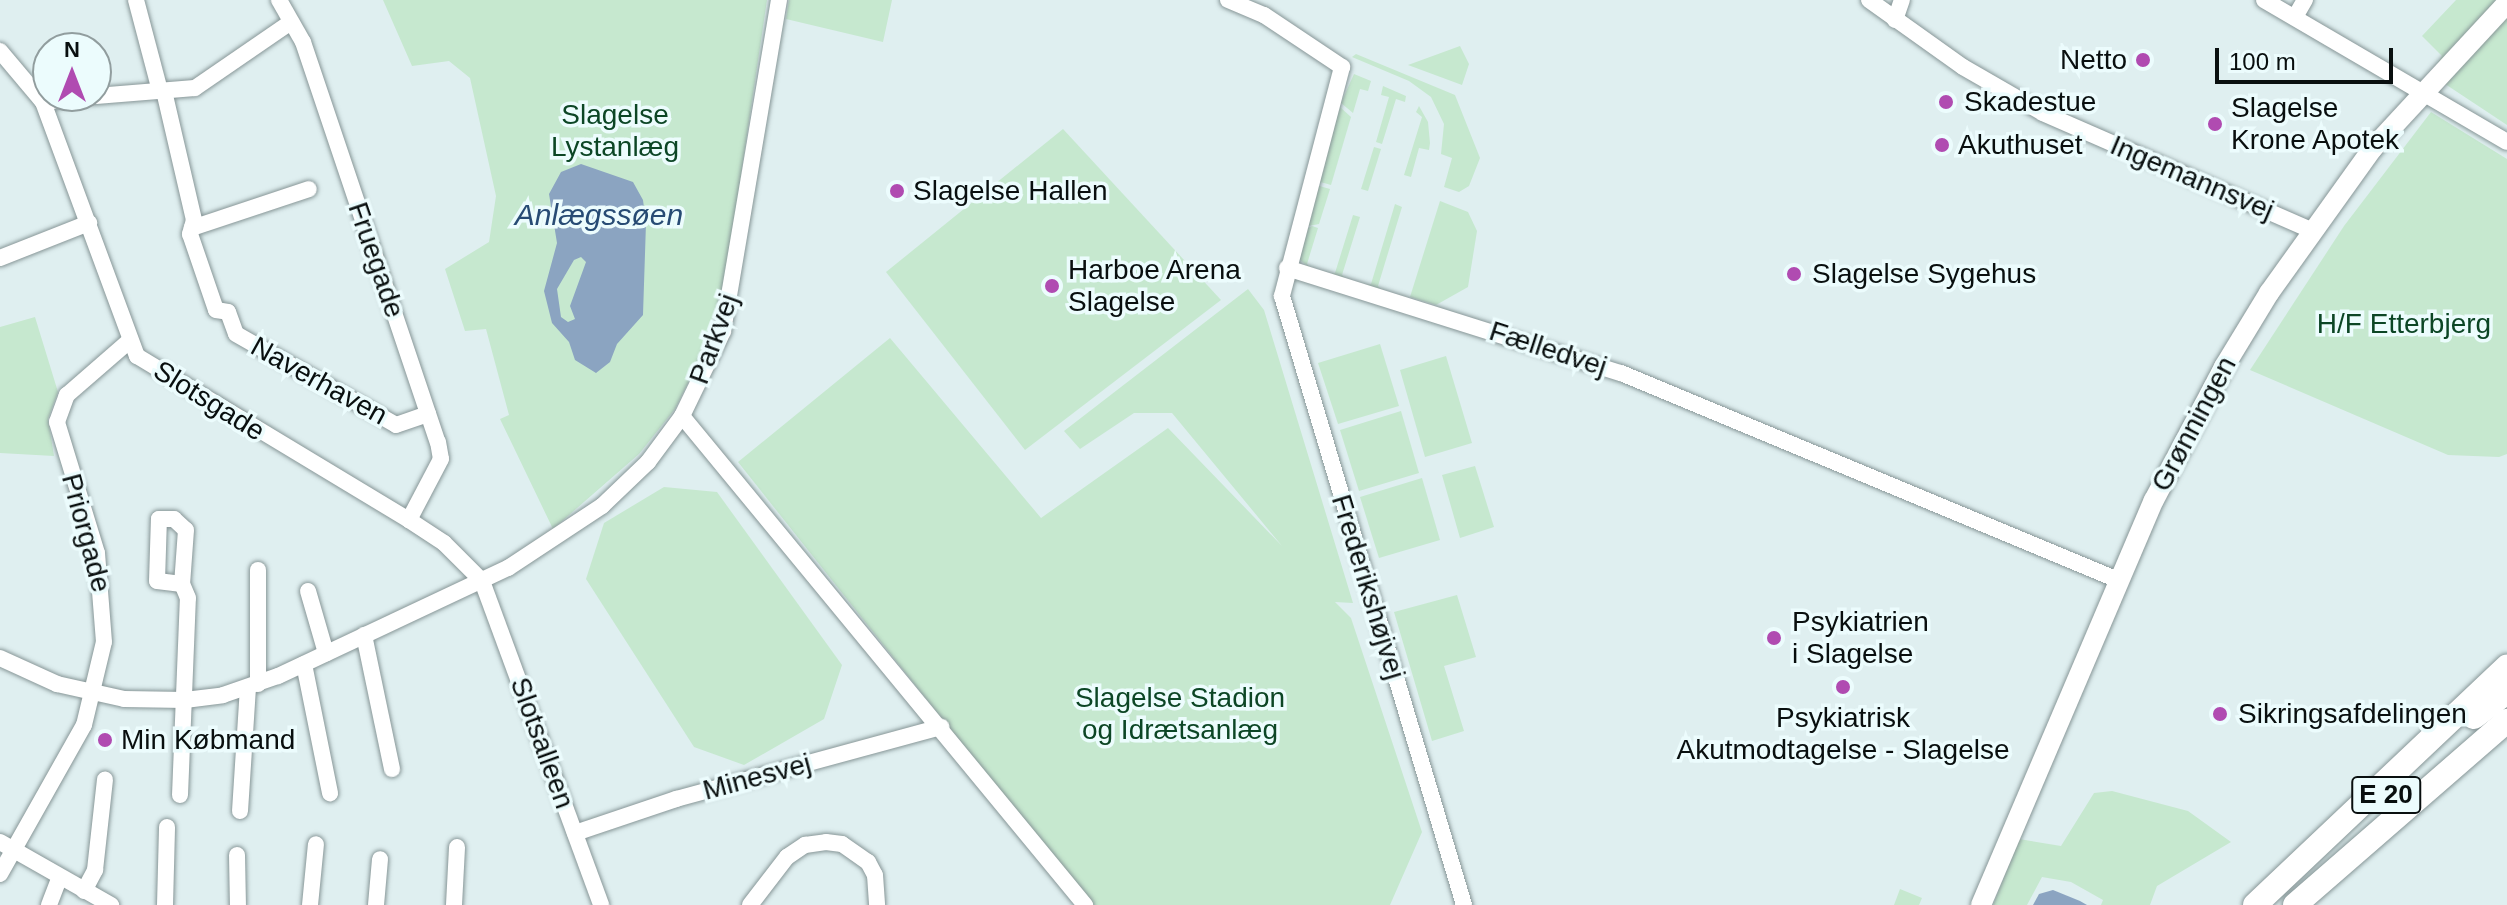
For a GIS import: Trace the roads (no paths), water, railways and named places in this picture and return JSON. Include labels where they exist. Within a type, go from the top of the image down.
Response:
[{"type":"highway","points":[[2255,905],[2507,667]]},
{"type":"highway","name":"E 20","points":[[2270,905],[2461,727],[2507,692]]},
{"type":"highway","name":"E 20","points":[[2295,905],[2507,721]]},
{"type":"highway","points":[[2479,743],[2507,728]]},
{"type":"main road","name":"Grønningen","points":[[1981,905],[2118,580],[2187,431],[2311,230],[2423,89],[2507,3]]},
{"type":"street","name":"Naverhaven","points":[[136,0],[162,91],[192,228],[190,234],[216,310],[228,312],[236,334],[396,425],[428,414]]},
{"type":"street","name":"Fruegade","points":[[279,0],[303,42],[441,459],[409,520]]},
{"type":"street","name":"Parkvej","points":[[0,658],[57,684],[94,693],[185,700],[253,686],[482,581],[602,506],[648,462],[682,416],[702,382],[732,298],[779,0]]},
{"type":"street","points":[[1228,0],[1264,15],[1342,67],[1287,268]]},
{"type":"street","name":"Ingemannsvej","points":[[1869,0],[1963,67],[2043,113],[2311,230]]},
{"type":"street","points":[[1895,20],[1902,0]]},
{"type":"street","points":[[2264,0],[2423,89],[2507,142]]},
{"type":"street","points":[[2295,17],[2305,0]]},
{"type":"street","points":[[112,95],[204,84],[291,22]]},
{"type":"street","name":"Slotsgade","points":[[0,51],[32,89]]},
{"type":"street","name":"Slotsgade","points":[[47,112],[89,223],[128,342],[165,377],[444,543],[482,581]]},
{"type":"street","points":[[192,228],[309,189]]},
{"type":"street","points":[[0,258],[89,223]]},
{"type":"street","name":"Fælledvej","points":[[1287,268],[1621,373],[2118,580]]},
{"type":"street","name":"Frederikshøjvej","points":[[1287,268],[1282,296],[1286,312],[1464,905]]},
{"type":"street","name":"Priorgade","points":[[0,874],[7,846],[74,747],[94,693],[104,642],[104,584],[57,422],[73,388],[128,342]]},
{"type":"street","points":[[682,416],[1085,905]]},
{"type":"street","points":[[240,811],[253,686],[258,570]]},
{"type":"street","name":"Slotsalleen","points":[[482,581],[601,905]]},
{"type":"street","points":[[180,795],[188,598],[182,584]]},
{"type":"street","points":[[308,591],[326,653]]},
{"type":"street","points":[[364,635],[392,769]]},
{"type":"street","points":[[304,664],[330,793]]},
{"type":"street","name":"Minesvej","points":[[575,833],[676,799],[941,727]]},
{"type":"street","points":[[84,891],[95,870],[105,780]]},
{"type":"street","points":[[165,905],[167,827]]},
{"type":"street","points":[[750,905],[787,857],[805,845],[826,842],[842,844],[868,862],[875,875],[877,905]]},
{"type":"street","points":[[310,905],[316,844]]},
{"type":"street","points":[[7,846],[111,905]]},
{"type":"street","points":[[454,905],[457,847]]},
{"type":"street","points":[[237,855],[238,905]]},
{"type":"street","points":[[376,905],[380,859]]},
{"type":"street","points":[[49,905],[60,877]]},
{"type":"water","name":"Anlægssøen","points":[[581,164],[633,182],[643,200],[646,223],[643,315],[617,344],[610,362],[596,373],[575,360],[569,342],[552,323],[544,291],[557,243],[549,194],[561,172]],"holes":[[[581,257],[586,262],[570,306],[575,319],[568,322],[561,317],[557,289],[574,260]]]},
{"type":"water","points":[[2053,890],[2087,905],[2033,905],[2039,894]]},
{"type":"place","name":"Netto","points":[[2143,60]]},
{"type":"place","name":"Skadestue","points":[[1946,102]]},
{"type":"place","name":"Slagelse Krone Apotek","points":[[2215,124]]},
{"type":"place","name":"Akuthuset","points":[[1942,145]]},
{"type":"place","name":"Slagelse Hallen","points":[[897,191]]},
{"type":"place","name":"Slagelse Sygehus","points":[[1794,274]]},
{"type":"place","name":"Harboe Arena Slagelse","points":[[1052,286]]},
{"type":"place","name":"Psykiatrien i Slagelse","points":[[1774,638]]},
{"type":"place","name":"Psykiatrisk Akutmodtagelse - Slagelse","points":[[1843,687]]},
{"type":"place","name":"Sikringsafdelingen","points":[[2220,714]]},
{"type":"place","name":"Min Købmand","points":[[105,740]]},
{"type":"park label","name":"Slagelse Lystanlæg","points":[[615,131]]},
{"type":"park label","name":"H/F Etterbjerg","points":[[2404,324]]},
{"type":"park label","name":"Slagelse Stadion og Idrætsanlæg","points":[[1180,714]]}]
